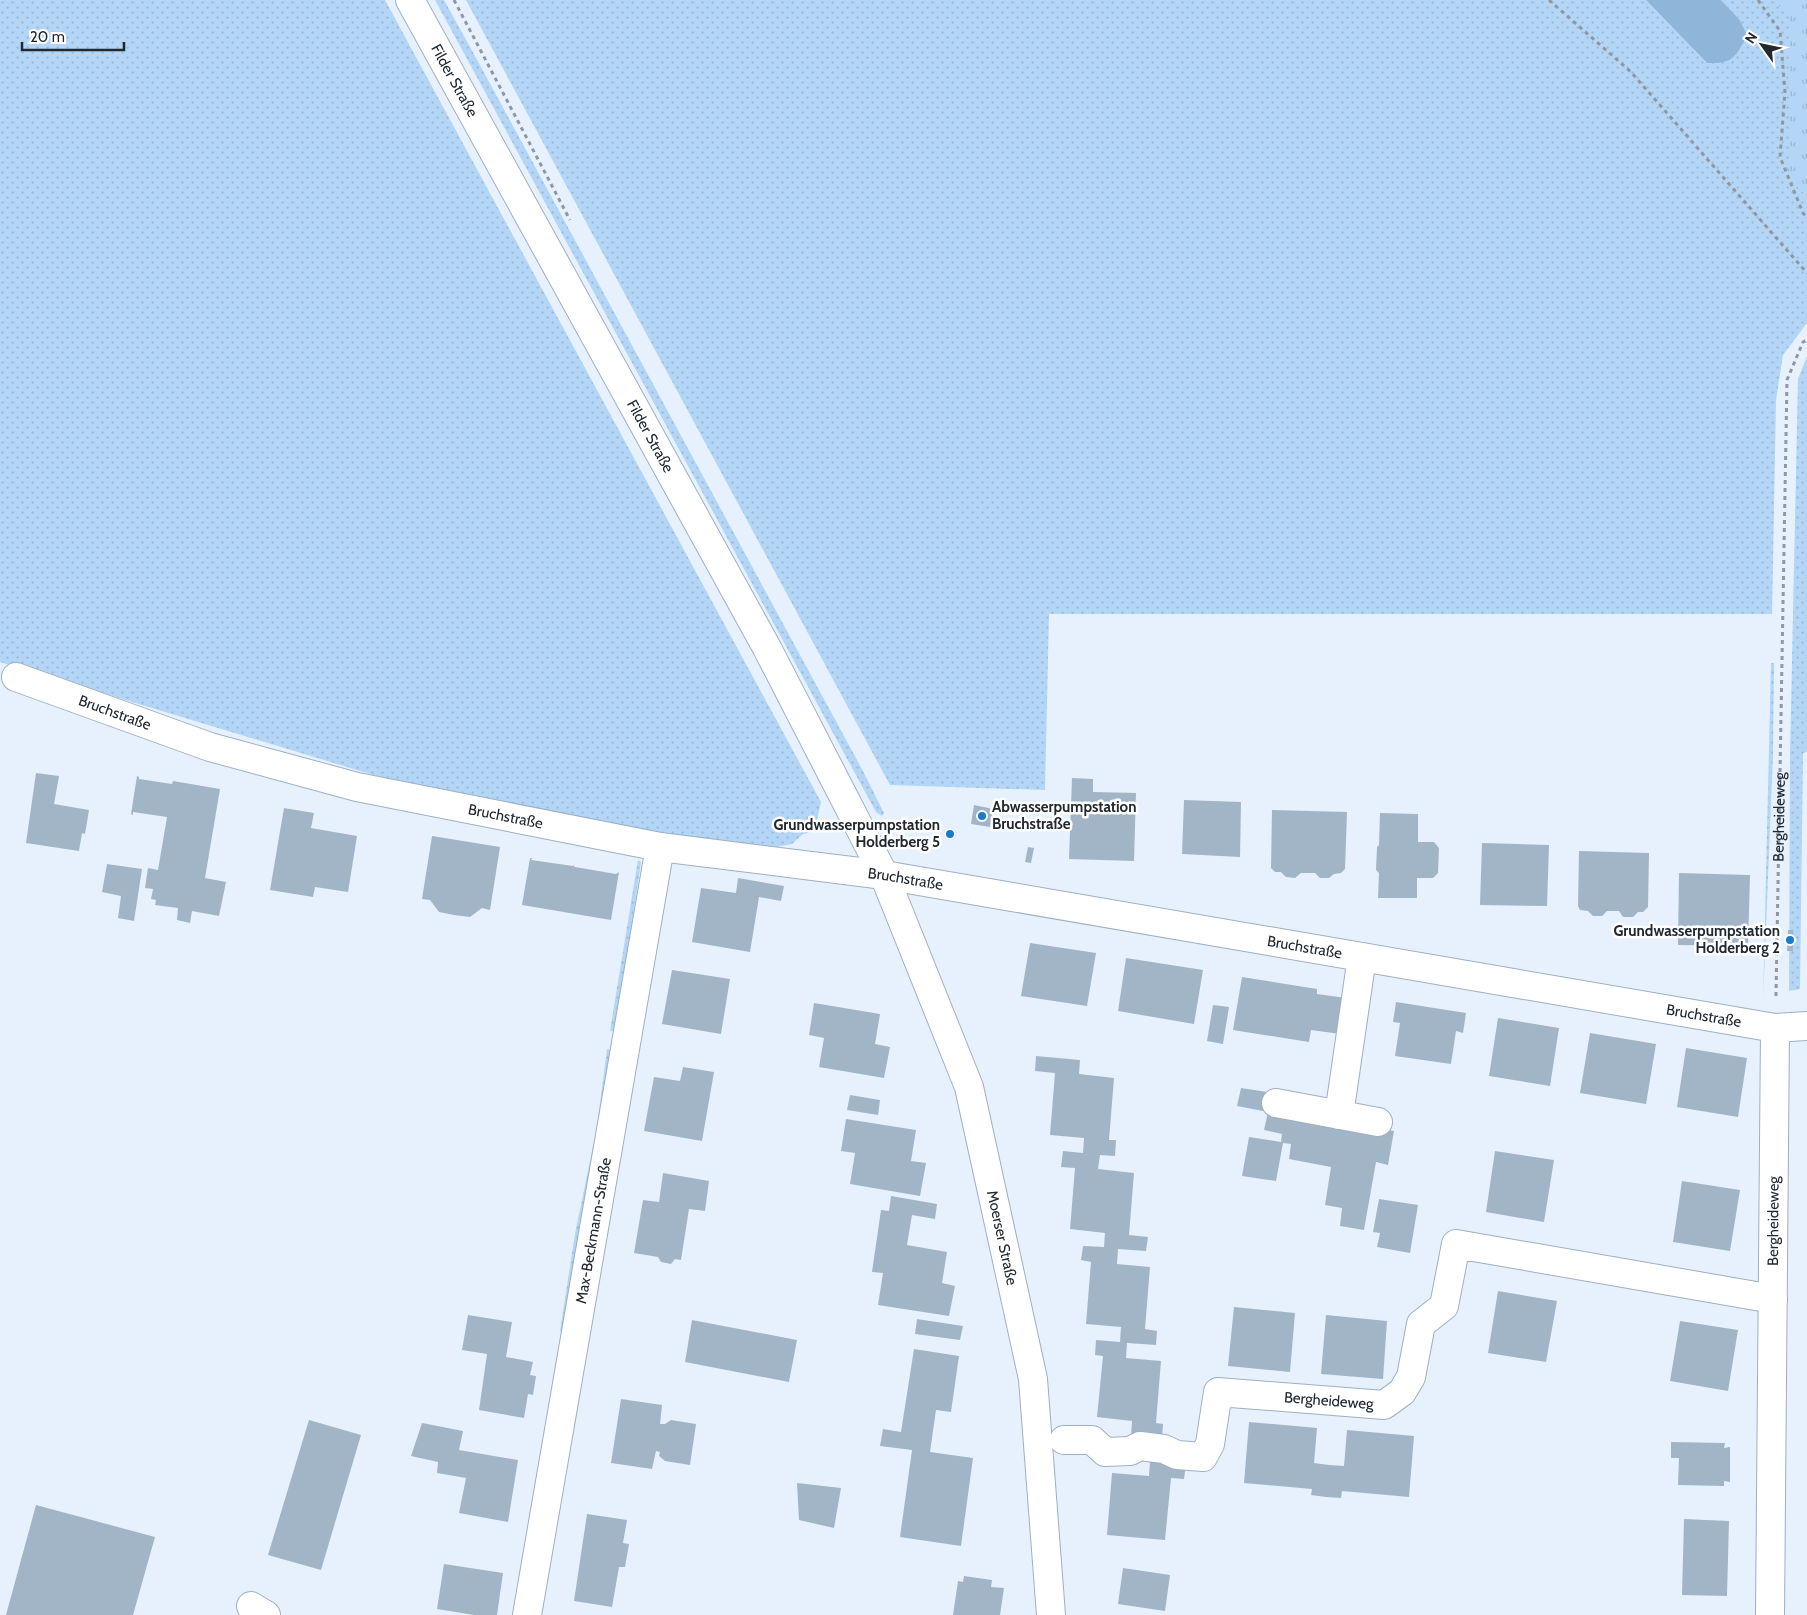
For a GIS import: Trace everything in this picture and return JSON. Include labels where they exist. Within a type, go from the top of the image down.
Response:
[{"type":"street","name":"Filder Straße","points":[[410,0],[767,648],[884,875]]},
{"type":"street","name":"Bruchstraße","points":[[16,677],[210,747],[357,787],[660,847],[884,875],[1776,1028],[1807,1026]]},
{"type":"street","name":"Max-Beckmann-Straße","points":[[527,1615],[660,847]]},
{"type":"street","name":"Moerser Straße","points":[[884,875],[969,1086],[1034,1379],[1051,1615]]},
{"type":"street","points":[[1339,1115],[1362,957]]},
{"type":"street","name":"Bergheideweg","points":[[1770,1615],[1776,1028]]},
{"type":"street","points":[[1276,1103],[1378,1122]]},
{"type":"street","name":"Bergheideweg","points":[[1064,1440],[1092,1440],[1105,1452],[1130,1451],[1140,1446],[1164,1449],[1177,1455],[1203,1457],[1210,1444],[1218,1392],[1384,1405],[1402,1392],[1411,1377],[1421,1324],[1444,1306],[1456,1244],[1773,1299]]},
{"type":"path","points":[[1550,0],[1632,72],[1807,273]]},
{"type":"path","points":[[1758,0],[1780,31],[1785,92],[1780,157],[1803,213],[1807,218]]},
{"type":"path","name":"Bergheideweg","points":[[1776,1028],[1787,380],[1803,342],[1807,340]]},
{"type":"green space","points":[[0,0],[385,0],[821,802],[812,832],[803,834],[792,844],[770,848],[646,834],[390,780],[0,662]]},
{"type":"green space","points":[[435,0],[444,0],[475,56],[863,771],[884,813],[882,816],[876,812]]},
{"type":"green space","points":[[466,0],[1646,0],[1707,63],[1739,19],[1721,0],[1789,0],[1807,128],[1807,323],[1783,355],[1776,400],[1772,614],[1049,614],[1045,790],[890,785]]},
{"type":"green space","points":[[1773,0],[1807,0],[1807,197],[1782,170],[1790,160],[1790,16]]},
{"type":"green space","points":[[1807,356],[1807,752],[1803,753],[1800,989],[1789,991],[1790,756],[1798,379]]},
{"type":"green space","points":[[1771,663],[1774,663],[1773,754],[1763,1001]]},
{"type":"green space","points":[[638,860],[641,862],[622,991],[614,1031],[610,1031]]},
{"type":"green space","points":[[607,1049],[612,1050],[567,1331],[560,1331],[575,1234],[597,1127]]},
{"type":"shaded area","points":[[1646,0],[1721,0],[1739,19],[1747,35],[1733,58],[1723,62],[1707,63]]},
{"type":"building","points":[[36,773],[59,776],[54,804],[89,810],[85,834],[82,833],[79,851],[26,843]]},
{"type":"building","points":[[137,776],[139,779],[172,784],[173,781],[220,789],[205,878],[226,882],[219,916],[192,911],[190,923],[177,920],[178,908],[155,905],[156,900],[151,899],[153,889],[145,888],[148,868],[158,870],[167,817],[133,812],[133,815],[131,814]]},
{"type":"building","points":[[1072,778],[1093,779],[1093,792],[1136,793],[1134,861],[1069,859]]},
{"type":"building","points":[[1184,800],[1241,802],[1240,857],[1182,854]]},
{"type":"building","name":"Abwasserpumpstation Bruchstraße","points":[[974,805],[993,809],[990,827],[971,824]]},
{"type":"building","points":[[284,808],[314,813],[311,828],[357,836],[348,892],[315,887],[313,897],[270,890]]},
{"type":"building","points":[[1272,810],[1347,812],[1345,869],[1341,873],[1334,874],[1329,878],[1320,878],[1315,873],[1301,873],[1295,878],[1286,877],[1281,872],[1275,872],[1271,868]]},
{"type":"building","points":[[1380,813],[1418,814],[1418,842],[1434,842],[1439,848],[1438,873],[1433,878],[1417,878],[1417,898],[1378,898],[1379,873],[1376,870]]},
{"type":"building","name":"Grundwasserpumpstation Holderberg 5","points":[[948,828],[952,828],[956,834],[952,840],[948,840],[944,836],[944,832]]},
{"type":"building","points":[[432,836],[500,847],[490,910],[482,908],[470,917],[454,915],[439,912],[430,900],[422,899]]},
{"type":"building","points":[[1482,843],[1549,845],[1547,906],[1480,905]]},
{"type":"building","points":[[1028,847],[1034,848],[1031,863],[1025,862]]},
{"type":"building","points":[[1579,851],[1649,853],[1648,907],[1633,917],[1623,917],[1619,911],[1607,911],[1602,916],[1593,916],[1588,911],[1580,910],[1578,906]]},
{"type":"building","points":[[530,858],[532,858],[531,860],[573,865],[575,867],[616,874],[619,872],[611,920],[522,905]]},
{"type":"building","points":[[107,864],[142,869],[134,921],[118,918],[121,896],[102,892]]},
{"type":"building","points":[[1679,873],[1750,875],[1748,946],[1678,945]]},
{"type":"building","points":[[738,878],[784,886],[781,901],[759,897],[750,952],[692,942],[701,888],[736,893]]},
{"type":"building","name":"Grundwasserpumpstation Holderberg 2","points":[[1788,930],[1793,930],[1793,951],[1787,951]]},
{"type":"building","points":[[1030,943],[1096,953],[1087,1006],[1021,996]]},
{"type":"building","points":[[1126,958],[1203,970],[1194,1024],[1118,1011]]},
{"type":"building","points":[[672,970],[730,979],[721,1034],[662,1024]]},
{"type":"building","points":[[1242,977],[1317,989],[1317,994],[1346,998],[1341,1034],[1311,1030],[1309,1042],[1233,1030]]},
{"type":"building","points":[[1396,1002],[1466,1013],[1463,1033],[1456,1031],[1451,1064],[1395,1056],[1400,1023],[1393,1022]]},
{"type":"building","points":[[814,1003],[880,1014],[875,1044],[890,1047],[884,1078],[819,1067],[824,1038],[809,1035]]},
{"type":"building","points":[[1213,1005],[1229,1007],[1223,1044],[1207,1041]]},
{"type":"building","points":[[1498,1018],[1559,1028],[1550,1086],[1489,1076]]},
{"type":"building","points":[[1590,1033],[1656,1044],[1646,1104],[1580,1093]]},
{"type":"building","points":[[1686,1048],[1747,1058],[1738,1117],[1677,1107]]},
{"type":"building","points":[[1036,1056],[1080,1060],[1079,1074],[1114,1078],[1109,1140],[1116,1140],[1115,1156],[1100,1155],[1098,1169],[1134,1173],[1129,1235],[1148,1237],[1146,1251],[1118,1249],[1117,1264],[1150,1267],[1145,1329],[1157,1331],[1156,1345],[1127,1343],[1126,1358],[1161,1361],[1156,1423],[1163,1424],[1162,1439],[1131,1436],[1132,1421],[1097,1417],[1103,1356],[1095,1355],[1096,1340],[1120,1342],[1121,1327],[1086,1324],[1091,1262],[1081,1260],[1083,1246],[1104,1247],[1105,1233],[1070,1229],[1075,1168],[1061,1167],[1063,1151],[1083,1153],[1084,1138],[1050,1135],[1055,1073],[1035,1071]]},
{"type":"building","points":[[683,1067],[714,1072],[702,1141],[644,1131],[654,1077],[680,1081]]},
{"type":"building","points":[[1241,1088],[1273,1093],[1339,1121],[1394,1131],[1388,1165],[1376,1162],[1364,1230],[1340,1226],[1342,1208],[1325,1205],[1331,1167],[1289,1159],[1291,1144],[1283,1143],[1276,1181],[1242,1176],[1249,1137],[1281,1142],[1282,1134],[1264,1130],[1268,1112],[1237,1106]]},
{"type":"building","points":[[850,1095],[880,1100],[878,1115],[847,1110]]},
{"type":"building","points":[[846,1119],[916,1130],[911,1161],[926,1163],[920,1196],[850,1184],[855,1153],[841,1151]]},
{"type":"building","points":[[1495,1151],[1554,1160],[1544,1222],[1486,1212]]},
{"type":"building","points":[[663,1173],[709,1181],[705,1211],[689,1209],[681,1260],[675,1259],[671,1264],[661,1262],[658,1257],[634,1253],[643,1200],[659,1202]]},
{"type":"building","points":[[1682,1181],[1740,1190],[1730,1251],[1673,1242]]},
{"type":"building","points":[[891,1196],[937,1204],[935,1219],[912,1215],[907,1245],[947,1252],[942,1283],[955,1286],[949,1316],[878,1305],[883,1273],[872,1272],[881,1210],[889,1211]]},
{"type":"building","points":[[1379,1199],[1418,1205],[1410,1253],[1377,1247],[1380,1233],[1373,1232]]},
{"type":"building","points":[[1498,1291],[1557,1301],[1546,1362],[1488,1353]]},
{"type":"building","points":[[1234,1307],[1295,1313],[1290,1372],[1228,1366]]},
{"type":"building","points":[[468,1315],[512,1322],[506,1357],[533,1362],[530,1375],[536,1376],[533,1395],[528,1394],[524,1418],[479,1410],[487,1354],[462,1350]]},
{"type":"building","points":[[1326,1315],[1387,1321],[1383,1379],[1321,1374]]},
{"type":"building","points":[[917,1319],[963,1326],[960,1340],[915,1334]]},
{"type":"building","points":[[692,1320],[797,1340],[789,1382],[685,1362]]},
{"type":"building","points":[[1680,1321],[1738,1330],[1728,1391],[1670,1381]]},
{"type":"building","points":[[914,1349],[959,1356],[951,1412],[936,1410],[930,1452],[973,1458],[961,1546],[900,1537],[912,1450],[880,1446],[883,1429],[901,1432]]},
{"type":"building","points":[[621,1399],[662,1405],[660,1424],[665,1424],[671,1420],[696,1424],[690,1465],[665,1461],[659,1456],[660,1452],[656,1451],[652,1469],[611,1463]]},
{"type":"building","points":[[309,1420],[361,1435],[321,1570],[268,1555]]},
{"type":"building","points":[[1249,1422],[1317,1428],[1314,1463],[1329,1465],[1344,1466],[1347,1430],[1414,1436],[1409,1497],[1342,1491],[1341,1498],[1326,1497],[1311,1495],[1312,1489],[1244,1483]]},
{"type":"building","points":[[422,1423],[463,1431],[459,1450],[518,1460],[508,1522],[459,1513],[466,1478],[437,1473],[438,1462],[411,1456]]},
{"type":"building","points":[[1671,1442],[1725,1443],[1724,1448],[1730,1447],[1730,1482],[1724,1481],[1724,1486],[1678,1485],[1679,1458],[1671,1458]]},
{"type":"building","points":[[1150,1461],[1186,1464],[1184,1479],[1171,1478],[1165,1540],[1107,1535],[1112,1473],[1149,1476]]},
{"type":"building","points":[[797,1483],[841,1488],[834,1528],[799,1520]]},
{"type":"building","points":[[36,1505],[155,1537],[133,1615],[6,1615]]},
{"type":"building","points":[[587,1514],[627,1520],[623,1543],[629,1544],[625,1567],[619,1567],[612,1607],[574,1601]]},
{"type":"building","points":[[1684,1519],[1729,1521],[1727,1596],[1682,1595]]},
{"type":"building","points":[[444,1564],[503,1573],[497,1615],[474,1615],[437,1609]]},
{"type":"building","points":[[1123,1568],[1170,1575],[1165,1611],[1118,1604]]},
{"type":"building","points":[[964,1576],[992,1580],[991,1587],[1004,1588],[1000,1615],[953,1615],[958,1581],[963,1582]]},
{"type":"place","name":"Abwasserpumpstation Bruchstraße","points":[[982,816]]},
{"type":"place","name":"Grundwasserpumpstation Holderberg 5","points":[[950,834]]},
{"type":"place","name":"Grundwasserpumpstation Holderberg 2","points":[[1790,940]]}]
